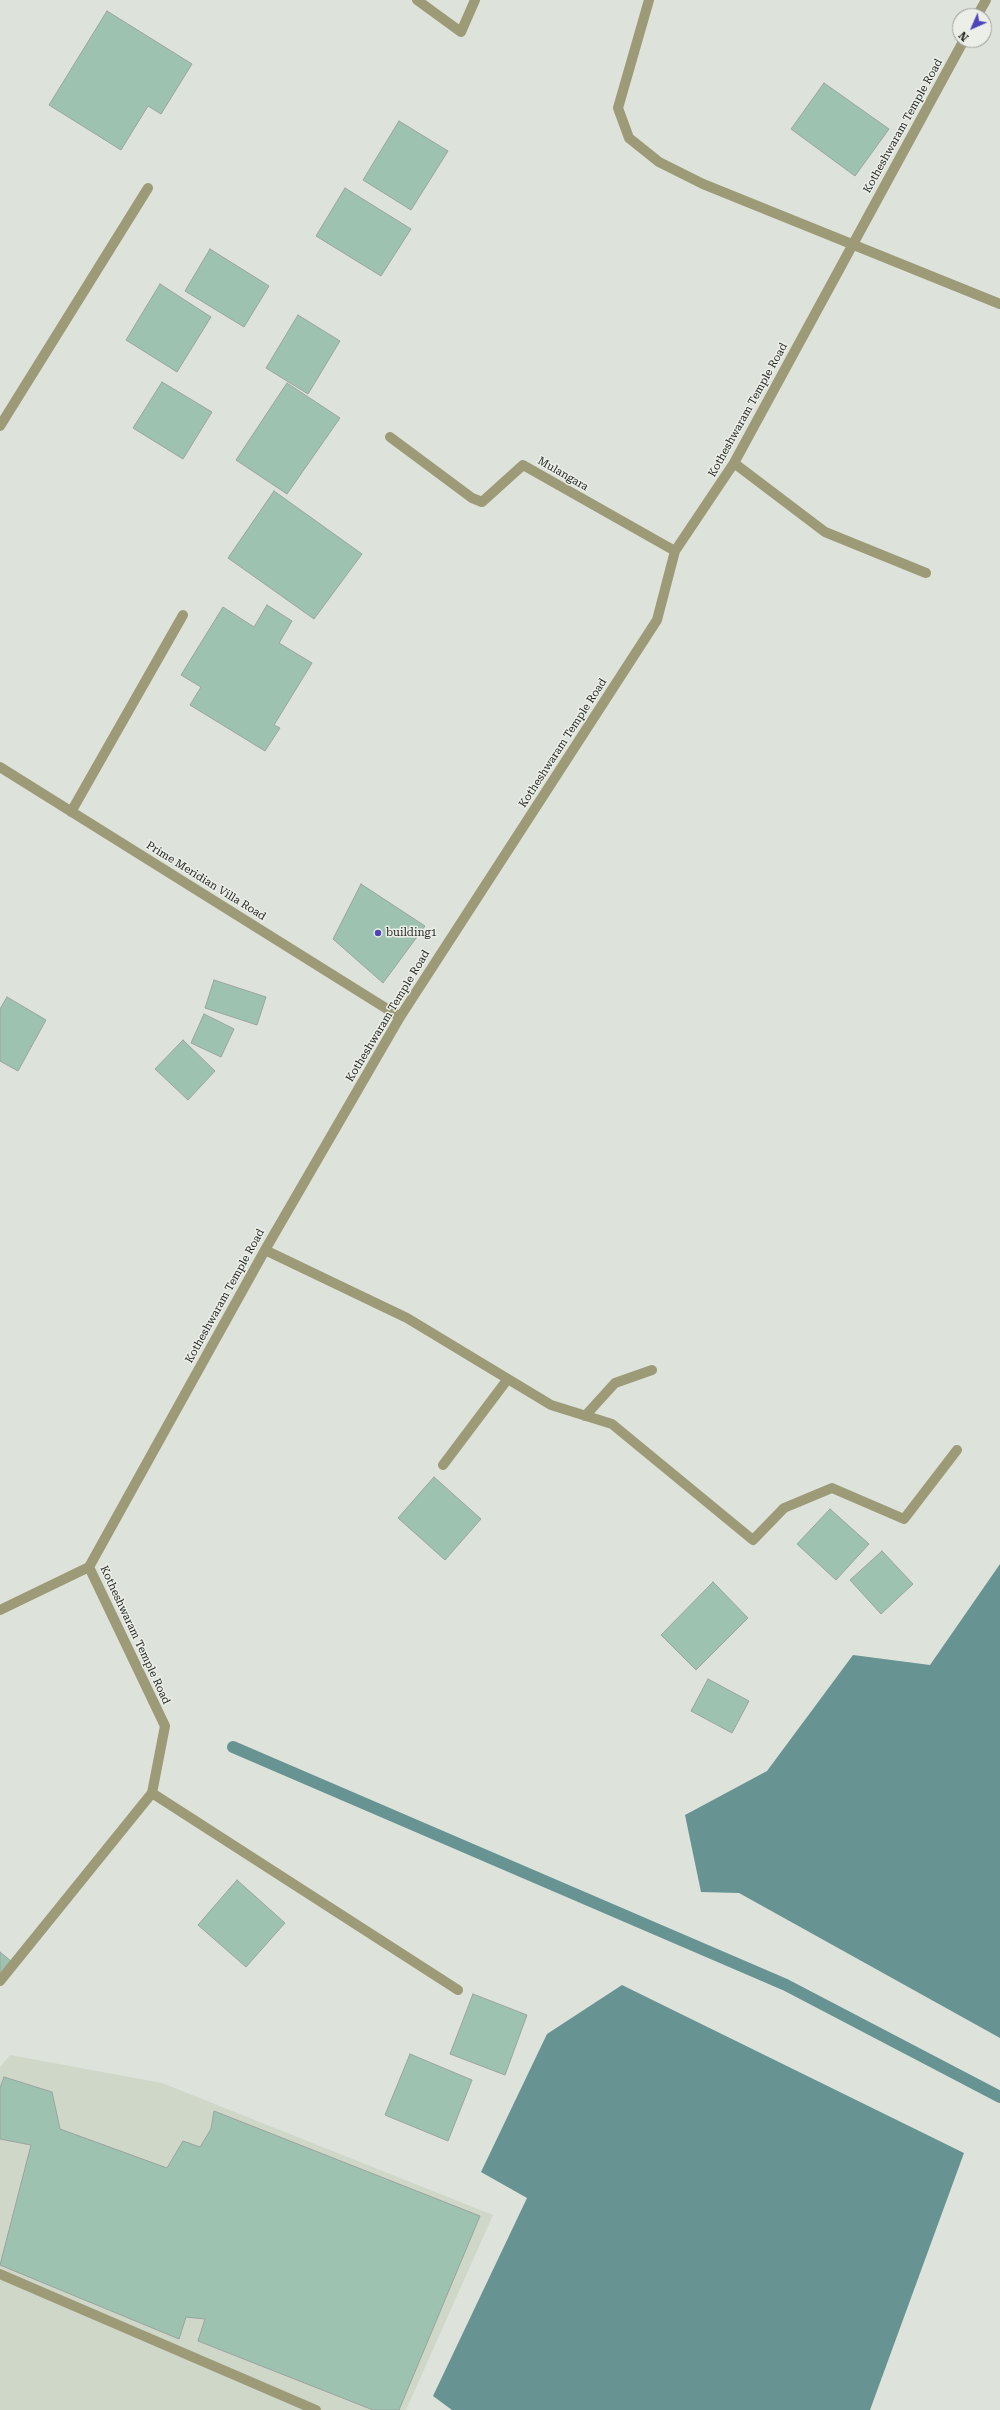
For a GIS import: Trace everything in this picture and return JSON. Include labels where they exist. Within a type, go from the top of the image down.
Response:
[{"type":"street","points":[[417,0],[461,32],[475,0]]},
{"type":"street","points":[[649,0],[618,108],[629,138],[659,162],[703,184],[1000,304]]},
{"type":"street","name":"Kotheshwaram Temple Road","points":[[0,1981],[152,1793],[165,1726],[89,1567],[265,1250],[400,1016],[657,620],[675,551],[734,463],[960,48]]},
{"type":"street","points":[[0,426],[148,188]]},
{"type":"street","name":"Mulangara","points":[[390,437],[472,498],[482,502],[523,465],[675,551]]},
{"type":"street","points":[[734,463],[825,532],[926,573]]},
{"type":"street","points":[[71,812],[183,615]]},
{"type":"street","name":"Prime Meridian Villa Road","points":[[0,767],[400,1016]]},
{"type":"street","points":[[265,1250],[406,1318],[507,1380],[551,1405],[612,1424],[752,1540],[784,1508],[832,1488],[904,1519],[957,1450]]},
{"type":"street","points":[[585,1416],[615,1383],[652,1370]]},
{"type":"street","points":[[443,1465],[507,1380]]},
{"type":"street","points":[[0,1610],[89,1567]]},
{"type":"street","points":[[152,1793],[458,1990]]},
{"type":"street","points":[[0,2274],[316,2410]]},
{"type":"shaded area","points":[[10,2055],[162,2083],[493,2215],[406,2410],[0,2410],[0,2067]]},
{"type":"water","points":[[1000,1564],[1000,2038],[739,1893],[701,1892],[685,1815],[767,1771],[853,1655],[930,1665]]},
{"type":"water","points":[[622,1985],[964,2153],[870,2410],[452,2410],[433,2396],[527,2198],[481,2172],[547,2034]]},
{"type":"building","points":[[107,11],[192,64],[161,114],[148,106],[121,150],[49,105]]},
{"type":"building","points":[[824,83],[889,129],[855,176],[791,129]]},
{"type":"building","points":[[399,121],[448,151],[411,210],[363,180]]},
{"type":"building","points":[[345,188],[411,229],[381,276],[316,236]]},
{"type":"building","points":[[210,249],[269,286],[244,327],[185,291]]},
{"type":"building","points":[[160,284],[211,317],[177,372],[126,340]]},
{"type":"building","points":[[298,315],[340,341],[308,394],[266,368]]},
{"type":"building","points":[[162,382],[212,412],[183,459],[133,428]]},
{"type":"building","points":[[287,383],[340,418],[287,494],[236,460]]},
{"type":"building","points":[[274,491],[362,554],[314,619],[228,558]]},
{"type":"building","points":[[267,605],[292,621],[279,643],[312,663],[274,725],[280,728],[265,751],[190,705],[201,687],[181,675],[223,607],[254,627]]},
{"type":"building","name":"building1","points":[[361,884],[425,926],[383,983],[333,939]]},
{"type":"building","points":[[214,980],[266,997],[257,1025],[205,1008]]},
{"type":"building","points":[[7,997],[46,1020],[18,1071],[0,1061],[0,1009]]},
{"type":"building","points":[[204,1014],[234,1029],[221,1057],[191,1043]]},
{"type":"building","points":[[183,1040],[215,1071],[188,1100],[155,1069]]},
{"type":"building","points":[[434,1477],[481,1519],[445,1560],[398,1518]]},
{"type":"building","points":[[830,1509],[869,1544],[836,1580],[797,1544]]},
{"type":"building","points":[[882,1551],[913,1584],[881,1614],[850,1580]]},
{"type":"building","points":[[713,1582],[748,1618],[696,1670],[661,1635]]},
{"type":"building","points":[[708,1679],[749,1701],[732,1733],[691,1711]]},
{"type":"building","points":[[237,1880],[285,1923],[246,1967],[198,1925]]},
{"type":"building","points":[[0,1952],[11,1961],[0,1976]]},
{"type":"building","points":[[473,1994],[527,2015],[505,2075],[450,2054]]},
{"type":"building","points":[[410,2054],[472,2080],[448,2141],[385,2115]]},
{"type":"building","points":[[4,2077],[52,2092],[60,2129],[167,2168],[183,2141],[200,2147],[211,2129],[214,2111],[480,2216],[399,2410],[373,2410],[198,2341],[205,2319],[186,2317],[179,2339],[0,2265],[31,2145],[0,2139],[0,2088]]},
{"type":"waterway","points":[[233,1747],[786,1985],[1000,2097]]},
{"type":"place","name":"building1","points":[[378,933]]}]
